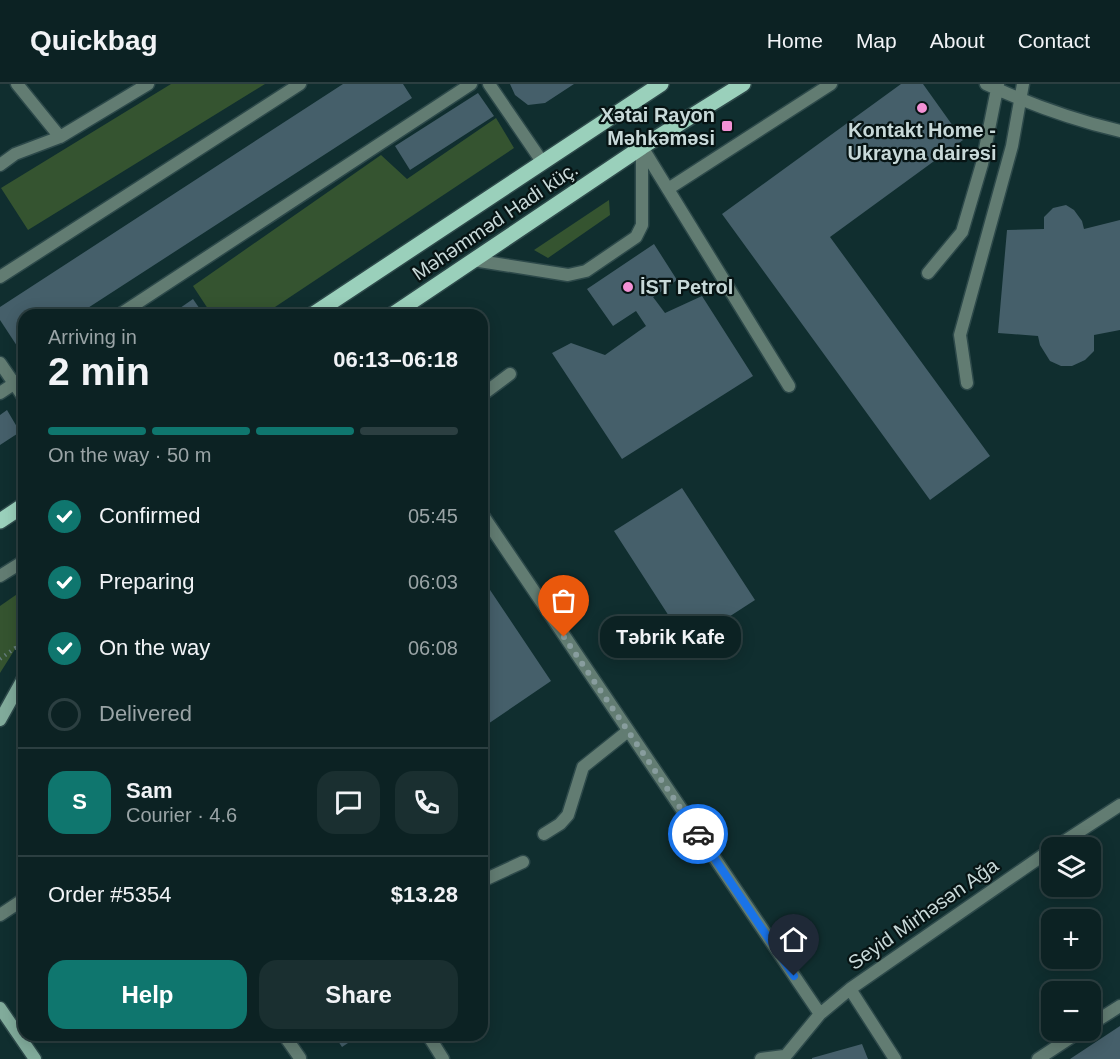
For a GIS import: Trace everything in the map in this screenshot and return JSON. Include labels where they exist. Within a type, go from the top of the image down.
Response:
[{"type":"main road","name":"Məhəmməd Hadi küç.","points":[[321,309],[661,84]]},
{"type":"main road","name":"Məhəmməd Hadi küç.","points":[[401,309],[642,147],[743,84]]},
{"type":"main road","points":[[0,521],[18,509]]},
{"type":"street","points":[[17,84],[60,137]]},
{"type":"street","points":[[0,165],[15,154],[60,137],[148,84]]},
{"type":"street","points":[[0,277],[300,84]]},
{"type":"street","points":[[128,309],[471,84]]},
{"type":"street","points":[[489,84],[543,163]]},
{"type":"street","points":[[668,189],[831,84]]},
{"type":"street","points":[[967,383],[960,335],[1012,146],[1023,84]]},
{"type":"street","points":[[928,273],[962,232],[981,164],[994,86],[1020,99],[1120,130]]},
{"type":"street","points":[[642,147],[789,386]]},
{"type":"street","points":[[472,260],[568,275],[585,271],[636,237],[642,225],[642,147]]},
{"type":"street","points":[[0,363],[18,379]]},
{"type":"street","points":[[488,390],[510,374]]},
{"type":"street","points":[[0,393],[18,381]]},
{"type":"street","points":[[488,523],[820,1014]]},
{"type":"street","points":[[0,576],[18,565]]},
{"type":"street","points":[[0,720],[18,688]]},
{"type":"street","points":[[544,834],[560,824],[568,815],[583,767],[628,731]]},
{"type":"street","name":"Seyid Mirhəsən Ağa","points":[[1070,837],[1120,805]]},
{"type":"street","name":"Seyid Mirhəsən Ağa","points":[[784,1058],[820,1014],[850,989],[1041,856]]},
{"type":"street","points":[[488,878],[523,862]]},
{"type":"street","points":[[0,915],[18,903]]},
{"type":"street","points":[[850,989],[895,1059]]},
{"type":"street","points":[[1101,1018],[1120,1006]]},
{"type":"street","points":[[0,1008],[18,1034]]},
{"type":"street","points":[[23,1041],[35,1059]]},
{"type":"street","points":[[288,1041],[300,1058]]},
{"type":"street","points":[[432,1041],[443,1059]]},
{"type":"street","points":[[1038,1059],[1065,1041]]},
{"type":"street","points":[[761,1059],[784,1058]]},
{"type":"path","points":[[0,658],[18,648]]},
{"type":"green space","points":[[171,84],[265,84],[28,230],[1,188]]},
{"type":"green space","points":[[496,118],[514,148],[272,309],[208,309],[193,286],[381,155],[407,179]]},
{"type":"green space","points":[[609,200],[610,215],[548,258],[534,250]]},
{"type":"green space","points":[[18,593],[18,644],[0,673],[0,606]]},
{"type":"building","points":[[343,84],[403,84],[412,98],[86,309],[18,309],[18,347],[0,320],[0,307]]},
{"type":"building","points":[[510,84],[574,84],[545,103],[528,105],[515,95]]},
{"type":"building","points":[[901,84],[923,84],[963,140],[830,237],[990,456],[930,500],[722,214]]},
{"type":"building","points":[[478,93],[494,116],[410,170],[395,146]]},
{"type":"building","points":[[1066,205],[1074,210],[1082,221],[1084,229],[1120,220],[1120,330],[1094,335],[1094,351],[1085,360],[1072,366],[1061,366],[1050,361],[1040,345],[1038,336],[998,333],[1007,230],[1044,229],[1044,217],[1053,208]]},
{"type":"building","points":[[654,244],[677,280],[653,297],[665,313],[702,296],[753,376],[622,459],[552,353],[571,343],[605,355],[646,326],[636,311],[613,326],[587,289]]},
{"type":"building","points":[[193,299],[200,309],[179,309]]},
{"type":"building","points":[[7,410],[18,429],[18,433],[0,445],[0,415]]},
{"type":"building","points":[[682,488],[755,600],[687,644],[614,531]]},
{"type":"building","points":[[488,587],[551,681],[488,724]]},
{"type":"building","points":[[1120,1026],[1120,1059],[1070,1059],[1097,1041],[1101,1041],[1101,1039]]},
{"type":"building","points":[[338,1041],[351,1041],[342,1047]]},
{"type":"building","points":[[862,1044],[868,1059],[812,1059],[812,1058]]},
{"type":"way so far","points":[[564,637],[698,834]]},
{"type":"place","name":"Kontakt Home - Ukrayna dairəsi","points":[[922,108]]},
{"type":"place","name":"Xətai Rayon Məhkəməsi","points":[[727,126]]},
{"type":"place","name":"İST Petrol","points":[[628,287]]},
{"type":"place","name":"Təbrik Kafe","points":[[564,637]]},
{"type":"route","points":[[698,834],[794,976]]}]
